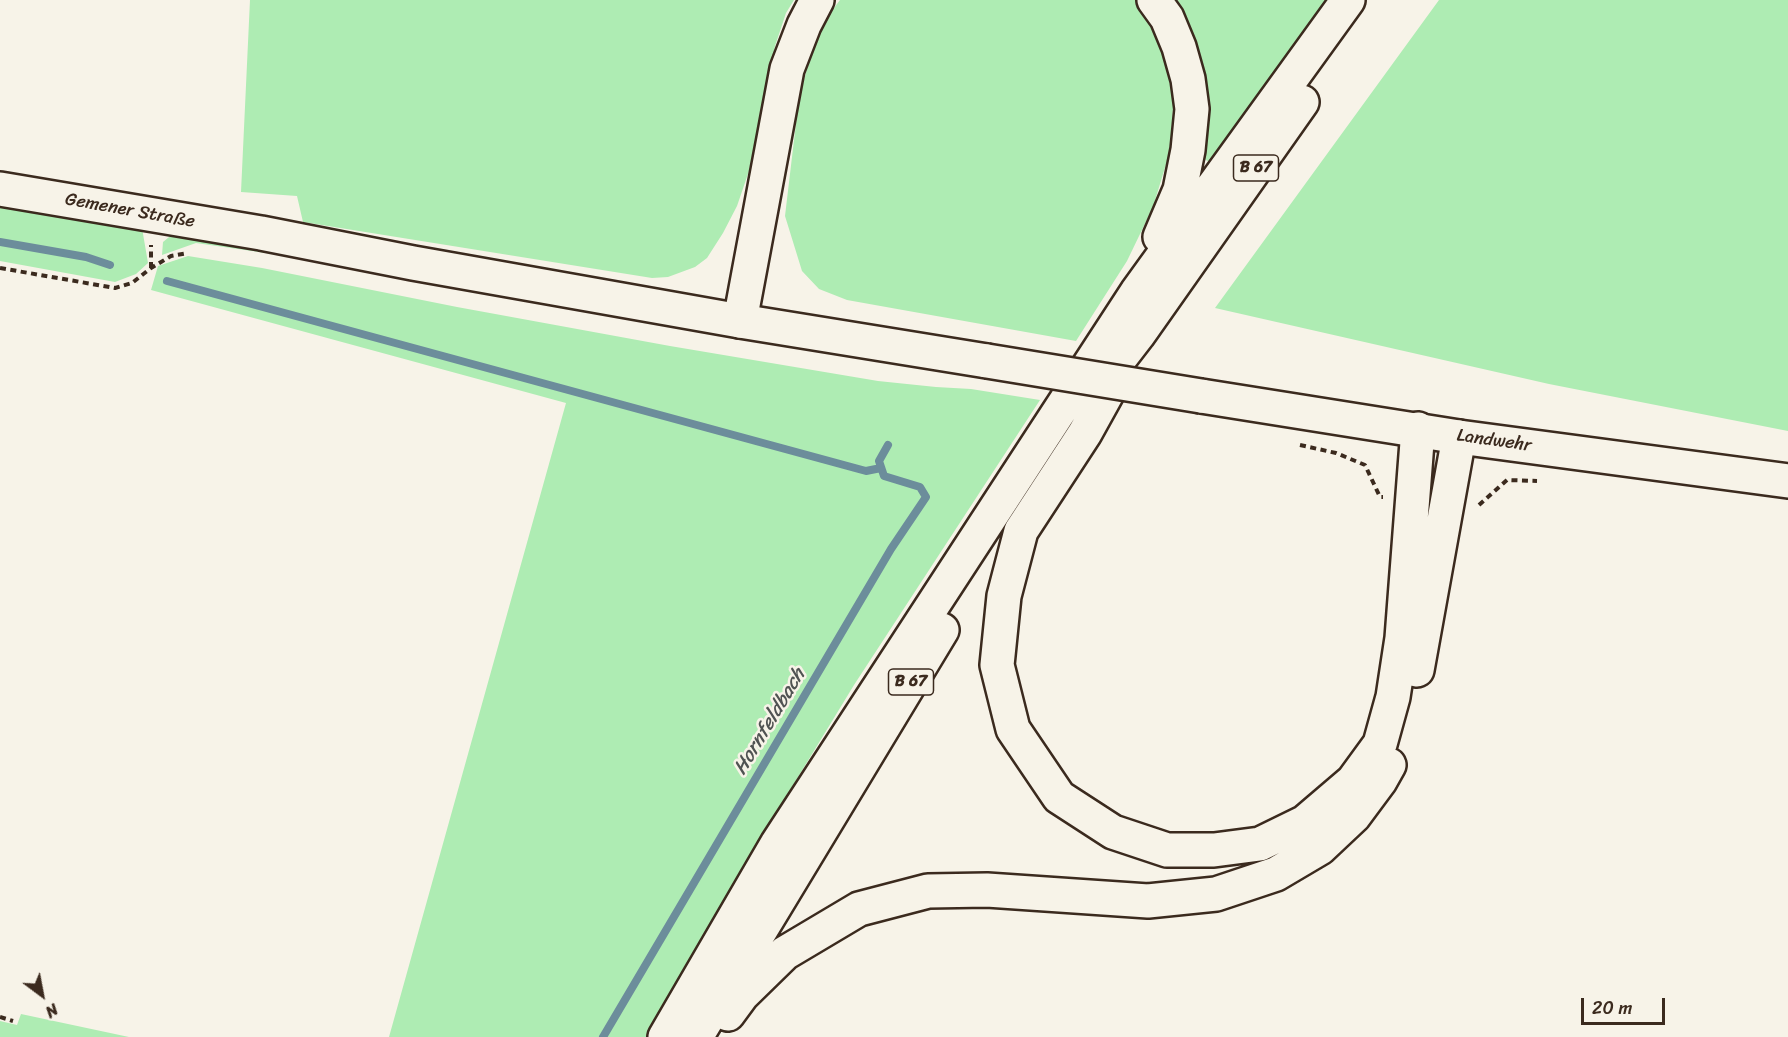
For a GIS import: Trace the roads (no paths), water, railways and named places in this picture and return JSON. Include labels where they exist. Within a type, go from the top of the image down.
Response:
[{"type":"main road","points":[[740,321],[787,69],[804,25],[818,0]]},
{"type":"main road","points":[[1137,291],[1180,190],[1188,150],[1192,109],[1188,79],[1179,47],[1167,18],[1154,0]]},
{"type":"main road","name":"B 67","points":[[665,1037],[777,844],[1137,291],[1348,0]]},
{"type":"main road","name":"B 67","points":[[696,1037],[1006,524],[1073,420],[1138,335],[1373,0]]},
{"type":"main road","name":"Gemener Straße","points":[[0,189],[261,233],[413,263],[740,321]]},
{"type":"main road","name":"Landwehr","points":[[740,321],[1459,436],[1788,482]]},
{"type":"main road","points":[[1138,335],[1085,433],[1021,531],[1004,596],[997,665],[1014,729],[1059,797],[1113,832],[1167,850],[1214,850],[1260,844],[1305,822],[1353,781],[1380,744],[1393,697],[1402,638],[1418,429]]},
{"type":"main road","points":[[711,1037],[742,995],[785,953],[859,909],[928,891],[987,890],[1148,901],[1216,894],[1276,874],[1320,848],[1354,816],[1380,781],[1401,743],[1419,662],[1459,436]]},
{"type":"waterway","points":[[0,242],[86,257],[110,265]]},
{"type":"waterway","points":[[167,281],[866,471],[881,468]]},
{"type":"waterway","name":"Hornfeldbach","points":[[603,1037],[891,549],[926,497],[920,487],[884,476],[879,461],[888,445]]}]
